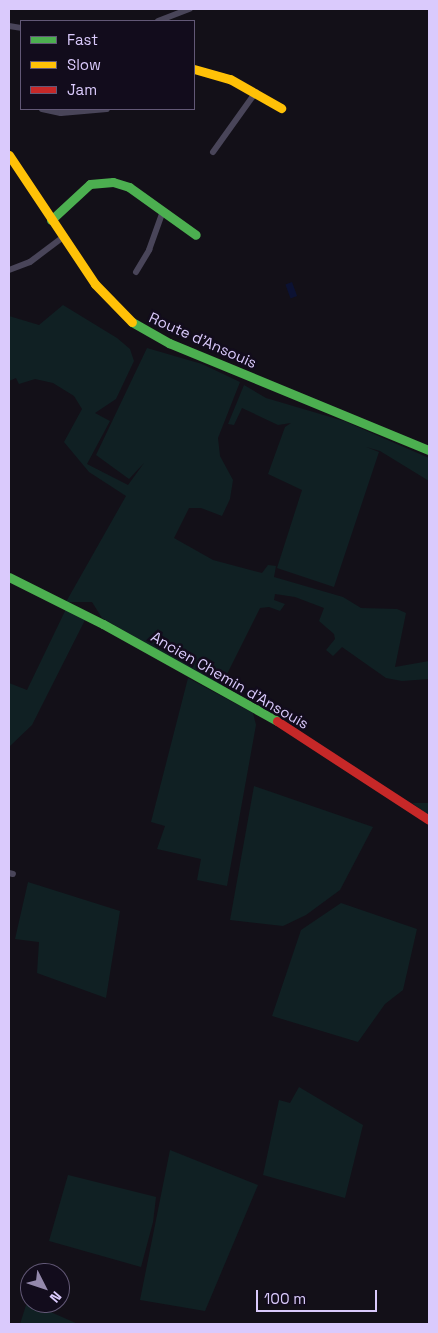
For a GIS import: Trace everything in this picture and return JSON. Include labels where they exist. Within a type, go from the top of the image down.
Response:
[{"type":"street","points":[[161,20],[190,9]]},
{"type":"street","points":[[195,69],[230,79],[256,92],[281,108]]},
{"type":"street","points":[[213,152],[256,92]]},
{"type":"street","points":[[47,110],[61,113],[96,110]]},
{"type":"street","name":"Route d'Ansouis","points":[[9,155],[103,296],[144,331],[429,450]]},
{"type":"street","points":[[52,220],[90,184],[100,182],[129,187],[196,235]]},
{"type":"street","points":[[136,272],[149,250],[163,211]]},
{"type":"street","points":[[9,270],[30,262],[63,236]]},
{"type":"street","name":"Ancien Chemin d'Ansouis","points":[[9,577],[103,624],[273,720],[429,820]]},
{"type":"shaded area","points":[[63,305],[117,338],[130,349],[134,361],[116,399],[95,413],[110,421],[87,464],[128,485],[144,463],[129,479],[96,455],[147,348],[202,364],[240,382],[218,438],[220,456],[233,480],[230,499],[222,516],[201,508],[189,508],[174,538],[213,560],[262,573],[268,565],[276,566],[274,577],[343,597],[361,608],[397,609],[406,613],[395,667],[429,661],[429,679],[402,681],[386,678],[342,647],[333,656],[326,650],[335,639],[334,634],[319,621],[324,608],[295,597],[275,594],[274,600],[285,604],[280,611],[269,607],[260,608],[221,686],[102,618],[92,602],[66,602],[126,496],[89,472],[64,442],[82,409],[74,396],[53,383],[35,379],[19,384],[16,378],[9,381],[9,316],[39,325]]},
{"type":"shaded area","points":[[244,385],[266,398],[344,421],[429,458],[429,481],[380,451],[366,447],[379,452],[334,587],[277,568],[302,490],[268,474],[285,427],[291,423],[278,425],[242,408],[234,425],[228,424]]},
{"type":"shaded area","points":[[66,609],[85,620],[32,725],[9,747],[9,683],[27,690]]},
{"type":"shaded area","points":[[188,678],[253,713],[256,725],[227,886],[197,880],[201,859],[157,849],[165,826],[151,822]]},
{"type":"shaded area","points":[[254,786],[373,827],[340,890],[306,915],[283,926],[230,920]]},
{"type":"shaded area","points":[[412,803],[429,803],[429,816]]},
{"type":"shaded area","points":[[28,882],[120,911],[106,998],[37,973],[39,942],[15,939]]},
{"type":"shaded area","points":[[341,903],[417,929],[403,990],[385,1004],[358,1042],[272,1016],[301,930]]},
{"type":"shaded area","points":[[299,1087],[363,1125],[345,1198],[263,1175],[279,1100],[290,1103]]},
{"type":"shaded area","points":[[170,1150],[258,1185],[205,1311],[140,1300]]},
{"type":"shaded area","points":[[68,1175],[156,1197],[153,1222],[141,1267],[49,1241]]},
{"type":"shaded area","points":[[24,1313],[53,1313],[78,1324],[20,1324]]},
{"type":"water","points":[[292,282],[297,296],[291,298],[285,284]]},
{"type":"traffic: fast","points":[[51,220],[90,184],[113,182],[129,187],[196,235]]},
{"type":"traffic: fast","points":[[132,322],[169,343],[429,450]]},
{"type":"traffic: fast","points":[[9,577],[103,624],[277,721]]},
{"type":"traffic: slow","points":[[195,69],[230,79],[281,108]]},
{"type":"traffic: slow","points":[[9,155],[95,284],[132,322]]},
{"type":"traffic: jam","points":[[277,721],[429,820]]}]
